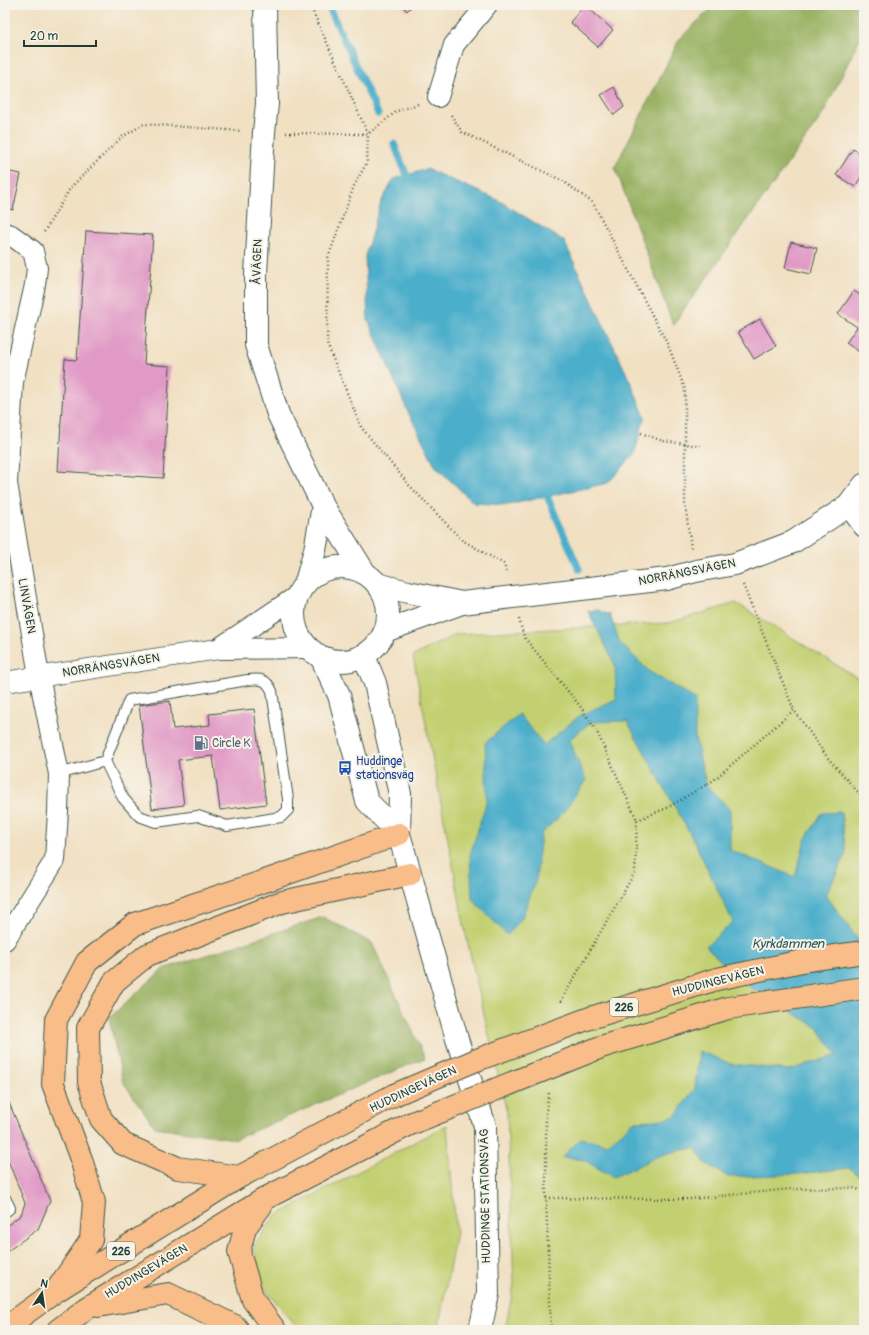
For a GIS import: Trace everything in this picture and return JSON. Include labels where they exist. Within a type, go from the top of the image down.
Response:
[{"type":"main road","points":[[56,1291],[91,1240],[94,1202],[81,1159],[53,1084],[56,1020],[87,962],[135,924],[268,880],[399,834]]},
{"type":"main road","points":[[239,1177],[178,1168],[123,1144],[101,1119],[88,1082],[88,1028],[114,982],[147,955],[282,902],[410,874]]},
{"type":"main road","name":"HUDDINGEVÄGEN","points":[[5,1328],[56,1291],[239,1177],[394,1095],[474,1061],[590,1018],[717,979],[807,960],[864,952]]},
{"type":"main road","name":"HUDDINGEVÄGEN","points":[[58,1330],[87,1308],[266,1198],[410,1124],[601,1047],[728,1008],[864,988]]},
{"type":"main road","points":[[266,1198],[245,1228],[239,1252],[253,1300],[275,1330]]},
{"type":"main road","points":[[87,1308],[168,1294],[235,1326],[238,1330]]},
{"type":"street","name":"ÅVÄGEN","points":[[265,5],[267,104],[256,274],[256,345],[278,414],[323,506],[371,579]]},
{"type":"street","points":[[438,97],[454,45],[487,5]]},
{"type":"street","points":[[5,233],[11,235],[32,251]]},
{"type":"street","name":"LINVÄGEN","points":[[5,940],[55,860],[58,812],[59,774],[39,676],[6,483],[13,382],[35,285],[37,268],[32,251]]},
{"type":"street","name":"NORRÄNGSVÄGEN","points":[[385,631],[462,603],[667,579],[696,571],[735,564],[793,542],[848,506],[864,485]]},
{"type":"street","points":[[301,589],[319,572],[334,567],[349,568],[371,579],[386,598],[388,615],[385,631],[377,646],[364,656],[348,661],[337,662],[314,653],[298,635],[293,618],[301,589],[315,550],[323,506]]},
{"type":"street","points":[[848,506],[864,527]]},
{"type":"street","name":"NORRÄNGSVÄGEN","points":[[371,579],[408,592],[462,603]]},
{"type":"street","name":"NORRÄNGSVÄGEN","points":[[218,649],[301,589]]},
{"type":"street","name":"NORRÄNGSVÄGEN","points":[[5,682],[218,649],[314,653]]},
{"type":"street","name":"HUDDINGE STATIONSVÄG","points":[[314,653],[339,695],[367,801],[399,834]]},
{"type":"street","name":"HUDDINGE STATIONSVÄG","points":[[364,656],[375,683],[400,794],[399,834],[457,1039],[485,1126],[488,1294],[480,1330]]},
{"type":"lane","points":[[260,679],[268,683],[272,691],[288,798],[288,810],[281,817],[227,826],[198,816],[156,822],[139,816],[124,798],[105,761],[129,700],[260,679]]},
{"type":"lane","points":[[59,774],[105,761]]},
{"type":"lane","points":[[5,1198],[10,1208],[5,1212]]},
{"type":"path","points":[[310,5],[368,134],[367,162],[354,186],[328,258],[327,344],[362,427],[409,485],[462,540],[504,564],[524,637],[580,706],[597,732]]},
{"type":"path","points":[[32,251],[71,187],[122,137],[144,124],[264,132],[368,134],[397,111],[438,97],[462,132],[563,181],[593,203],[668,345],[684,389],[685,503],[691,550],[696,571]]},
{"type":"path","points":[[641,433],[663,441],[700,446]]},
{"type":"path","points":[[735,564],[794,710],[827,757],[864,799]]},
{"type":"path","points":[[637,820],[667,808],[714,780],[794,710]]},
{"type":"path","points":[[546,1198],[690,1199],[791,1189],[853,1188],[864,1191]]},
{"type":"green space","points":[[715,5],[864,5],[864,30],[823,114],[673,325],[615,167],[680,38]]},
{"type":"green space","points":[[736,603],[864,682],[864,1330],[505,1330],[514,1284],[507,1114],[467,940],[413,656],[456,634],[669,623]]},
{"type":"green space","points":[[323,917],[372,943],[425,1058],[235,1139],[155,1127],[123,1082],[109,1018],[163,969]]},
{"type":"green space","points":[[447,1125],[456,1232],[438,1330],[299,1330],[261,1284],[254,1246],[275,1216]]},
{"type":"water","points":[[427,169],[498,200],[564,241],[630,381],[645,417],[634,455],[608,483],[508,505],[474,503],[436,467],[407,410],[368,320],[365,256],[381,202],[394,179]]},
{"type":"water","name":"Kyrkdammen","points":[[598,610],[610,615],[620,643],[650,672],[695,699],[695,737],[706,784],[730,810],[730,850],[795,877],[806,838],[822,813],[841,812],[846,854],[826,895],[858,940],[864,938],[864,1179],[849,1168],[799,1174],[728,1177],[705,1163],[695,1148],[661,1155],[613,1177],[584,1160],[562,1157],[581,1138],[607,1144],[635,1121],[658,1120],[675,1116],[695,1088],[699,1051],[731,1064],[790,1070],[837,1055],[817,1027],[740,981],[706,946],[733,922],[694,841],[627,721],[591,722],[569,740],[586,780],[562,814],[541,834],[536,880],[522,918],[507,935],[472,899],[470,855],[487,800],[485,743],[519,714],[544,745],[579,716],[616,699],[615,665],[588,611]]},
{"type":"building","points":[[402,5],[413,5],[407,11]]},
{"type":"building","points":[[585,5],[613,30],[598,47],[570,22]]},
{"type":"building","points":[[614,87],[624,107],[614,115],[601,95]]},
{"type":"building","points":[[853,149],[864,156],[864,172],[855,187],[836,175]]},
{"type":"building","points":[[5,171],[21,174],[13,210],[5,208]]},
{"type":"building","points":[[86,231],[153,235],[144,364],[170,366],[163,478],[58,471],[65,359],[77,360]]},
{"type":"building","points":[[791,242],[817,248],[811,274],[785,268]]},
{"type":"building","points":[[854,291],[864,298],[864,355],[846,343],[857,327],[838,314]]},
{"type":"building","points":[[760,319],[776,346],[754,359],[738,332]]},
{"type":"building","name":"Circle K","points":[[170,701],[173,729],[210,725],[209,714],[254,709],[266,804],[220,810],[213,756],[178,760],[184,805],[152,809],[139,705]]},
{"type":"building","points":[[5,1093],[50,1201],[38,1229],[5,1253],[5,1227],[21,1215],[25,1203],[5,1153]]},
{"type":"waterway","points":[[328,5],[378,114]]},
{"type":"waterway","points":[[394,144],[410,183]]},
{"type":"waterway","points":[[544,489],[579,569]]},
{"type":"place","name":"Circle K","points":[[201,743]]},
{"type":"place","name":"Huddinge stationsväg","points":[[345,768]]}]
